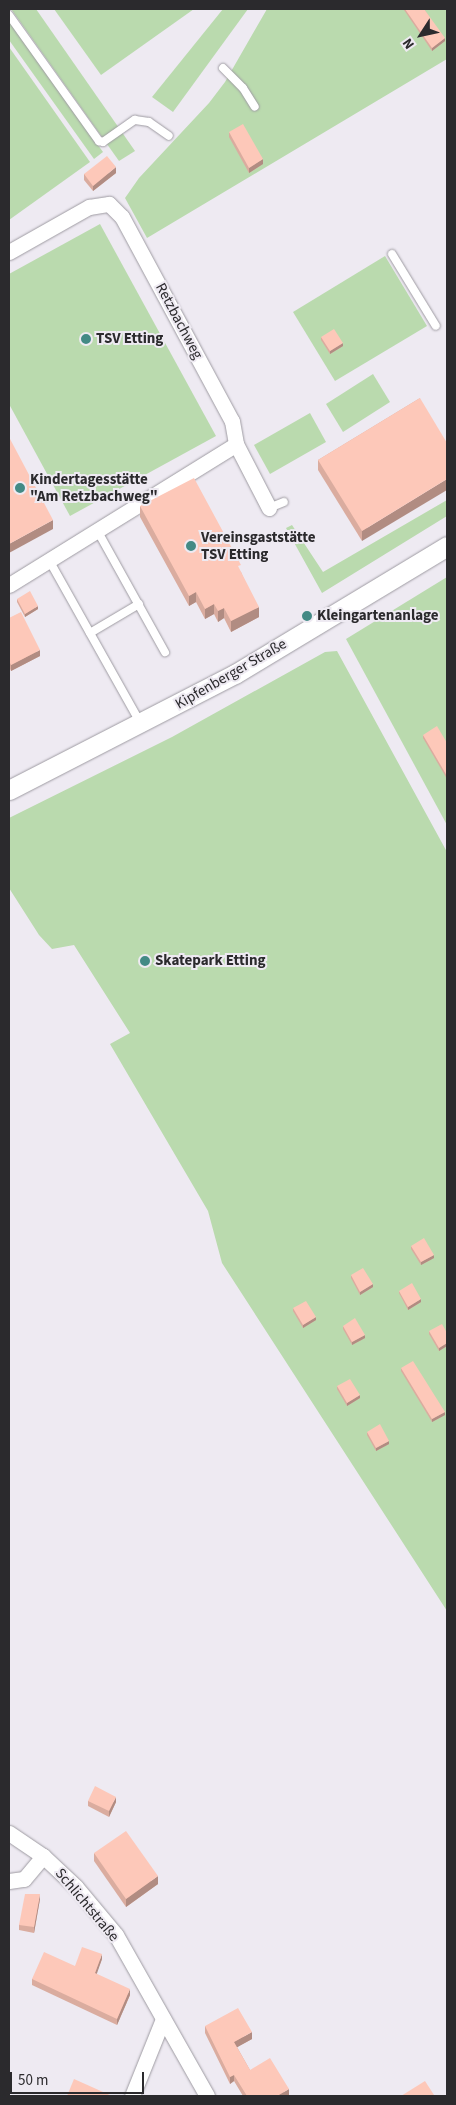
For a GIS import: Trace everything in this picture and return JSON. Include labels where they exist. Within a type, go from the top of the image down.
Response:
[{"type":"street","name":"Retzbachweg","points":[[9,252],[89,207],[109,204],[122,217],[232,421],[236,444],[269,508]]},
{"type":"street","points":[[9,585],[236,444]]},
{"type":"street","name":"Kipfenberger Straße","points":[[9,790],[141,724],[235,674],[447,546]]},
{"type":"street","name":"Schlichtstraße","points":[[9,1833],[43,1856],[76,1887],[116,1936],[207,2096]]},
{"type":"street","points":[[9,1881],[24,1879],[43,1856]]},
{"type":"street","points":[[132,2096],[163,2019]]},
{"type":"lane","points":[[9,16],[99,141],[103,142],[136,120],[148,122],[169,136]]},
{"type":"lane","points":[[222,68],[243,88],[255,107]]},
{"type":"lane","points":[[392,254],[436,326]]},
{"type":"lane","points":[[269,508],[284,502]]},
{"type":"lane","points":[[97,530],[165,652]]},
{"type":"lane","points":[[49,560],[141,724]]},
{"type":"lane","points":[[90,633],[138,604]]},
{"type":"green space","points":[[11,9],[36,9],[135,151],[119,161]]},
{"type":"green space","points":[[54,9],[194,9],[101,75]]},
{"type":"green space","points":[[223,9],[248,9],[173,112],[152,97]]},
{"type":"green space","points":[[267,9],[447,9],[447,59],[147,238],[125,198],[139,178],[209,103],[225,82]]},
{"type":"green space","points":[[9,20],[103,152],[94,159],[9,40]]},
{"type":"green space","points":[[9,47],[90,162],[9,220]]},
{"type":"green space","name":"TSV Etting","points":[[100,224],[216,436],[70,516],[9,404],[9,274]]},
{"type":"green space","points":[[385,256],[427,326],[335,381],[293,312]]},
{"type":"green space","points":[[373,374],[390,402],[343,432],[326,404]]},
{"type":"green space","points":[[310,413],[326,442],[270,474],[254,445]]},
{"type":"green space","points":[[447,500],[447,516],[322,593],[286,528],[292,525],[323,572]]},
{"type":"green space","points":[[447,577],[447,825],[346,639]]},
{"type":"green space","points":[[337,651],[447,852],[447,1611],[222,1263],[208,1211],[110,1044],[130,1033],[74,945],[52,949],[39,935],[9,888],[9,818],[172,737],[325,652]]},
{"type":"building","points":[[405,9],[424,9],[445,38],[432,48]]},
{"type":"building","points":[[243,124],[263,159],[249,168],[229,132]]},
{"type":"building","points":[[107,156],[116,167],[93,186],[84,174]]},
{"type":"building","points":[[334,329],[343,343],[330,351],[321,337]]},
{"type":"building","points":[[420,398],[447,443],[447,479],[362,531],[318,460]]},
{"type":"building","name":"Kindertagesstätte \"Am Retzbachweg\"","points":[[9,437],[53,520],[9,544]]},
{"type":"building","name":"Vereinsgaststätte TSV Etting","points":[[194,478],[241,565],[238,566],[259,607],[231,621],[224,608],[218,611],[214,604],[205,609],[196,592],[189,596],[140,506]]},
{"type":"building","points":[[30,591],[38,606],[25,614],[17,599]]},
{"type":"building","points":[[21,612],[40,650],[11,665],[9,661],[9,618]]},
{"type":"building","points":[[437,726],[447,743],[447,776],[423,735]]},
{"type":"building","points":[[424,1238],[434,1255],[421,1262],[411,1246]]},
{"type":"building","points":[[363,1268],[373,1284],[360,1292],[351,1275]]},
{"type":"building","points":[[412,1283],[421,1299],[408,1307],[399,1291]]},
{"type":"building","points":[[306,1301],[316,1317],[303,1325],[293,1308]]},
{"type":"building","points":[[355,1318],[365,1335],[352,1342],[343,1326]]},
{"type":"building","points":[[442,1324],[447,1333],[447,1343],[439,1348],[429,1331]]},
{"type":"building","points":[[413,1361],[445,1412],[432,1419],[401,1368]]},
{"type":"building","points":[[350,1379],[360,1395],[347,1403],[337,1386]]},
{"type":"building","points":[[380,1424],[389,1441],[376,1448],[367,1432]]},
{"type":"building","points":[[95,1786],[116,1797],[109,1811],[88,1801]]},
{"type":"building","points":[[126,1831],[158,1876],[126,1899],[94,1853]]},
{"type":"building","points":[[25,1894],[40,1894],[34,1927],[19,1925]]},
{"type":"building","points":[[82,1947],[102,1954],[95,1973],[130,1989],[117,2019],[32,1979],[44,1952],[75,1966]]},
{"type":"building","points":[[238,2008],[252,2032],[234,2042],[250,2070],[270,2058],[289,2089],[277,2096],[247,2096],[234,2075],[230,2077],[205,2026]]},
{"type":"building","points":[[74,2079],[112,2096],[67,2096]]},
{"type":"building","points":[[425,2081],[433,2096],[401,2096]]},
{"type":"place","name":"TSV Etting","points":[[86,339]]},
{"type":"place","name":"Kindertagesstätte \"Am Retzbachweg\"","points":[[20,488]]},
{"type":"place","name":"Vereinsgaststätte TSV Etting","points":[[191,546]]},
{"type":"place","name":"Kleingartenanlage","points":[[307,616]]},
{"type":"place","name":"Skatepark Etting","points":[[145,961]]}]
